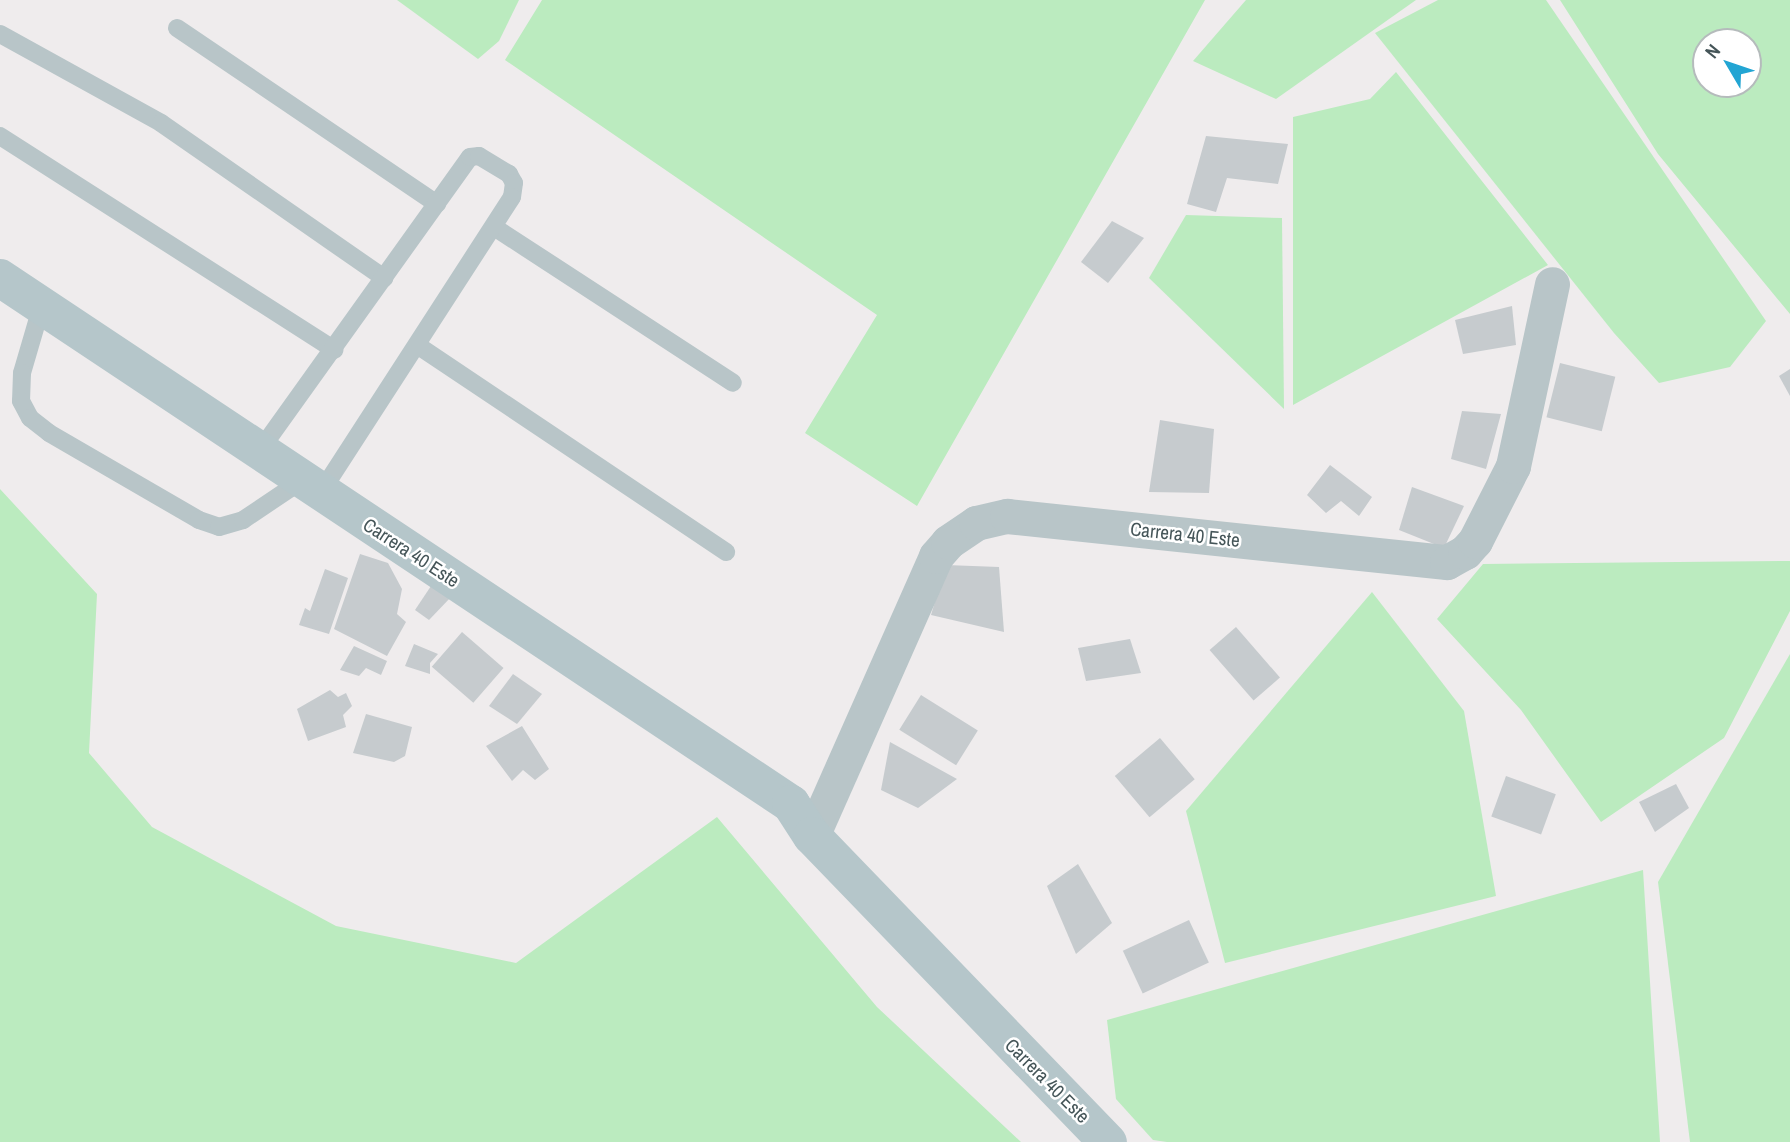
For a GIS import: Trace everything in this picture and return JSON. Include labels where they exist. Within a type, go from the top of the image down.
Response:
[{"type":"street","name":"Carrera 40 Este","points":[[0,278],[258,453],[791,804],[812,836],[1108,1142]]},
{"type":"street","name":"Carrera 40 Este","points":[[812,836],[936,556],[976,523],[1007,516],[1447,562],[1456,558],[1475,541],[1513,466],[1552,284]]},
{"type":"lane","points":[[177,28],[437,204]]},
{"type":"lane","points":[[0,34],[161,123],[384,278]]},
{"type":"lane","points":[[0,136],[334,349]]},
{"type":"lane","points":[[41,308],[22,373],[21,401],[30,418],[49,433],[199,520],[219,527],[243,520],[311,487],[416,345],[494,226],[512,197],[514,183],[509,174],[478,156],[470,157],[258,453]]},
{"type":"lane","points":[[494,226],[733,383]]},
{"type":"lane","points":[[416,345],[726,552]]},
{"type":"green space","points":[[397,0],[519,0],[499,41],[478,59]]},
{"type":"green space","points":[[542,0],[1205,0],[917,506],[805,433],[877,315],[505,60]]},
{"type":"green space","points":[[1246,0],[1416,0],[1276,99],[1193,61]]},
{"type":"green space","points":[[1438,0],[1546,0],[1766,321],[1730,367],[1659,383],[1614,333],[1375,33]]},
{"type":"green space","points":[[1560,0],[1790,0],[1790,314],[1658,154]]},
{"type":"green space","points":[[1396,72],[1548,265],[1293,405],[1293,117],[1370,99]]},
{"type":"green space","points":[[1186,215],[1282,218],[1284,409],[1149,278]]},
{"type":"green space","points":[[0,489],[97,594],[89,753],[152,827],[336,926],[516,963],[717,817],[877,1007],[1021,1142],[0,1142]]},
{"type":"green space","points":[[1790,561],[1790,611],[1724,738],[1601,822],[1521,710],[1437,619],[1483,564]]},
{"type":"green space","points":[[1372,592],[1464,711],[1496,896],[1225,963],[1186,811]]},
{"type":"green space","points":[[1790,654],[1790,1142],[1690,1142],[1658,882]]},
{"type":"green space","points":[[1643,870],[1660,1142],[1167,1142],[1153,1140],[1116,1099],[1107,1020]]},
{"type":"building","points":[[1206,136],[1288,144],[1278,184],[1227,178],[1216,212],[1187,204]]},
{"type":"building","points":[[1112,221],[1144,238],[1108,283],[1081,262]]},
{"type":"building","points":[[1512,306],[1516,345],[1463,354],[1455,320]]},
{"type":"building","points":[[1560,363],[1615,377],[1602,431],[1546,417]]},
{"type":"building","points":[[1790,369],[1790,396],[1779,376]]},
{"type":"building","points":[[1462,411],[1501,414],[1486,469],[1451,459]]},
{"type":"building","points":[[1160,420],[1214,429],[1209,493],[1149,492]]},
{"type":"building","points":[[1330,465],[1372,497],[1359,516],[1341,501],[1326,513],[1307,495]]},
{"type":"building","points":[[1412,487],[1464,506],[1444,548],[1399,530]]},
{"type":"building","points":[[360,554],[388,563],[402,589],[397,614],[406,622],[387,656],[334,629]]},
{"type":"building","points":[[946,565],[999,567],[1004,632],[931,615]]},
{"type":"building","points":[[325,569],[348,578],[329,634],[299,625],[305,608],[310,611]]},
{"type":"building","points":[[433,583],[452,596],[429,620],[415,610]]},
{"type":"building","points":[[1236,627],[1280,678],[1254,701],[1210,650]]},
{"type":"building","points":[[462,632],[504,668],[473,703],[432,667]]},
{"type":"building","points":[[1130,639],[1141,673],[1086,681],[1078,648]]},
{"type":"building","points":[[414,644],[438,654],[430,663],[430,674],[405,666]]},
{"type":"building","points":[[354,646],[387,661],[381,675],[366,668],[359,676],[340,670]]},
{"type":"building","points":[[513,674],[542,694],[517,724],[489,706]]},
{"type":"building","points":[[330,690],[338,697],[346,693],[352,706],[343,715],[346,727],[308,741],[297,709]]},
{"type":"building","points":[[921,695],[978,731],[956,765],[899,730]]},
{"type":"building","points":[[366,714],[412,727],[405,756],[394,762],[353,753]]},
{"type":"building","points":[[522,726],[549,769],[535,780],[523,770],[512,781],[486,746]]},
{"type":"building","points":[[1160,738],[1195,779],[1150,817],[1115,776]]},
{"type":"building","points":[[890,742],[957,779],[918,808],[881,790]]},
{"type":"building","points":[[1506,776],[1556,794],[1541,835],[1491,816]]},
{"type":"building","points":[[1676,784],[1689,808],[1655,832],[1639,802]]},
{"type":"building","points":[[1078,864],[1112,923],[1076,954],[1047,886]]},
{"type":"building","points":[[1189,920],[1209,963],[1143,993],[1123,951]]}]
